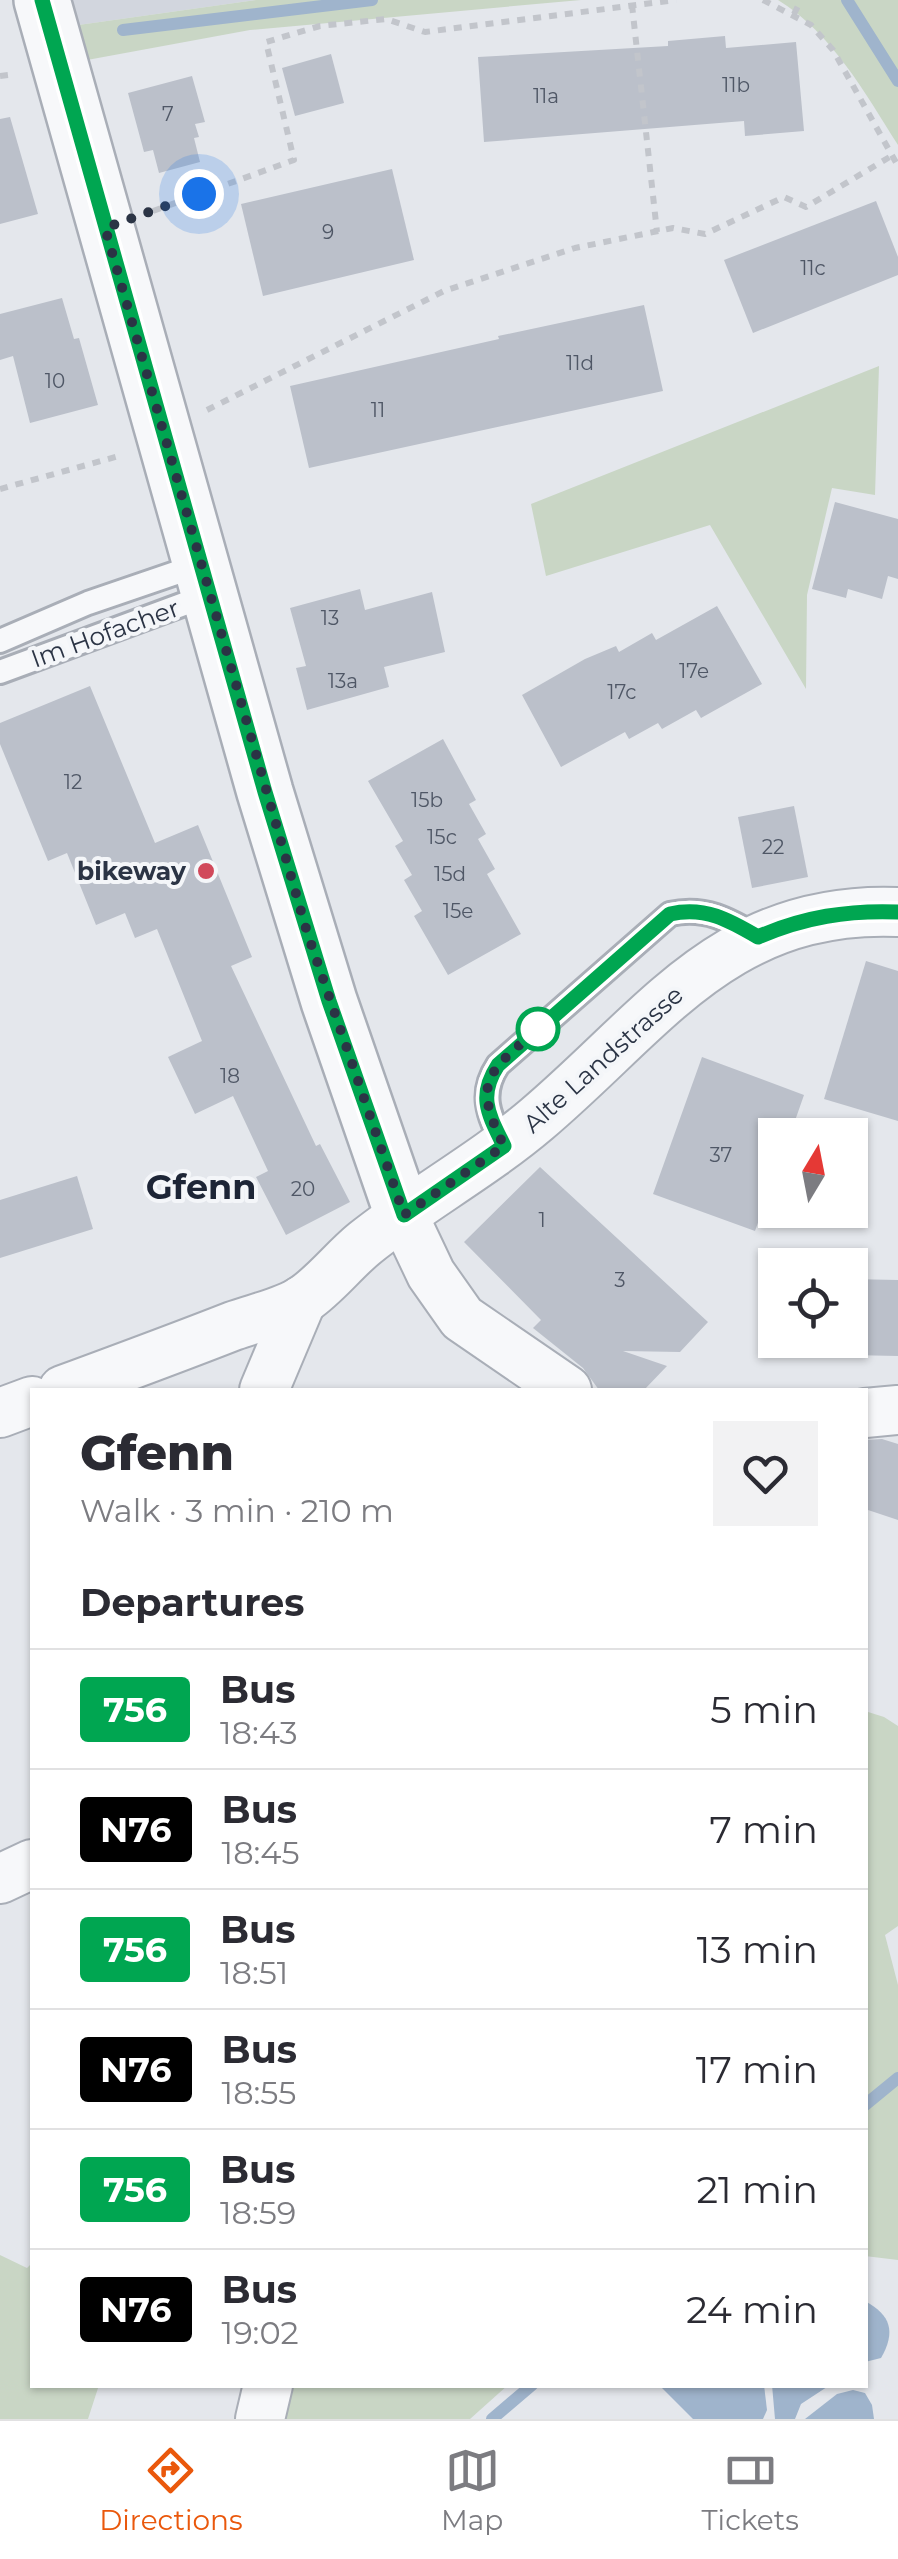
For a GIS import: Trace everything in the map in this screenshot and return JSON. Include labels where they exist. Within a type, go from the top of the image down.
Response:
[{"type":"street","points":[[42,0],[312,950],[404,1215],[431,1274],[462,1318],[564,1388]]},
{"type":"street","name":"Alte Landstrasse","points":[[68,1388],[302,1300],[364,1244],[504,1146],[726,954],[786,925],[820,916],[862,910],[898,912]]},
{"type":"street","points":[[265,1388],[302,1300]]},
{"type":"street","points":[[0,1413],[30,1403]]},
{"type":"street","points":[[868,1412],[898,1410]]},
{"type":"street","points":[[0,1880],[30,1865]]},
{"type":"street","points":[[260,2419],[267,2388]]},
{"type":"lane","points":[[0,642],[88,603],[206,579]]},
{"type":"lane","name":"Im Hofacher","points":[[0,672],[206,579]]},
{"type":"lane","points":[[504,1146],[486,1104],[486,1090],[498,1065],[670,914],[686,910],[723,916],[758,937]]},
{"type":"path","points":[[105,228],[294,160],[266,42],[320,26],[386,19],[425,32],[676,0]]},
{"type":"path","points":[[763,0],[811,25],[833,50],[898,166]]},
{"type":"path","points":[[794,14],[802,0]]},
{"type":"path","points":[[632,5],[657,232]]},
{"type":"path","points":[[0,489],[167,437],[444,291],[576,248],[673,228],[705,234],[784,197],[806,207],[892,156]]},
{"type":"shaded area","points":[[42,0],[256,0],[50,29]]},
{"type":"green space","points":[[256,0],[581,0],[250,30],[60,65],[50,29]]},
{"type":"green space","points":[[778,0],[898,0],[898,145],[831,47]]},
{"type":"green space","points":[[879,366],[875,495],[832,488],[807,595],[806,689],[710,525],[546,576],[531,504]]},
{"type":"green space","points":[[868,1712],[898,1726],[898,1926],[885,1935],[898,1985],[898,2260],[868,2256]]},
{"type":"green space","points":[[0,2255],[27,2268],[30,2265],[30,2388],[98,2388],[88,2419],[0,2419]]},
{"type":"green space","points":[[283,2388],[505,2388],[470,2419],[276,2419]]},
{"type":"water","points":[[868,2303],[881,2312],[888,2325],[888,2340],[881,2358],[868,2361]]},
{"type":"water","points":[[662,2388],[764,2388],[767,2410],[763,2419],[693,2419]]},
{"type":"water","points":[[772,2388],[825,2388],[801,2404],[795,2419],[775,2419]]},
{"type":"water","points":[[853,2390],[865,2393],[874,2419],[805,2419],[837,2394]]},
{"type":"building","points":[[725,36],[726,48],[796,42],[804,131],[745,136],[744,121],[484,142],[478,57],[668,46],[668,41]]},
{"type":"building","points":[[331,54],[344,103],[295,116],[282,68]]},
{"type":"building","points":[[192,76],[205,122],[195,124],[200,162],[159,173],[153,150],[144,152],[128,93]]},
{"type":"building","points":[[10,117],[38,214],[0,224],[0,119]]},
{"type":"building","points":[[392,169],[414,260],[263,296],[241,204]]},
{"type":"building","points":[[876,201],[898,257],[898,275],[753,333],[724,260]]},
{"type":"building","points":[[62,298],[74,339],[79,338],[98,405],[30,423],[13,356],[0,360],[0,314]]},
{"type":"building","points":[[644,305],[663,391],[309,468],[290,386]]},
{"type":"building","points":[[835,502],[898,519],[898,579],[888,576],[882,599],[848,589],[846,598],[812,589]]},
{"type":"building","points":[[360,589],[365,610],[432,592],[445,652],[384,667],[389,687],[307,710],[296,668],[306,666],[290,608]]},
{"type":"building","points":[[717,606],[762,684],[701,718],[696,710],[662,729],[658,723],[629,739],[625,732],[561,767],[522,695],[585,659],[616,646],[619,652],[652,633],[656,640]]},
{"type":"building","points":[[90,686],[155,843],[198,825],[252,957],[231,966],[316,1146],[320,1144],[350,1202],[286,1235],[256,1177],[268,1171],[233,1096],[195,1114],[168,1057],[202,1041],[157,929],[135,938],[125,913],[96,925],[67,853],[48,861],[0,744],[0,723]]},
{"type":"building","points":[[443,739],[476,800],[469,804],[486,834],[478,839],[495,869],[487,874],[521,934],[448,975],[414,916],[422,911],[404,880],[412,875],[395,846],[403,841],[368,781]]},
{"type":"building","points":[[794,806],[808,877],[752,888],[738,817]]},
{"type":"building","points":[[866,961],[898,971],[898,1121],[824,1099]]},
{"type":"building","points":[[702,1057],[804,1095],[796,1118],[758,1118],[755,1231],[653,1194]]},
{"type":"building","points":[[540,1167],[708,1322],[680,1352],[623,1351],[667,1366],[646,1388],[598,1388],[583,1368],[533,1328],[541,1320],[464,1242]]},
{"type":"building","points":[[77,1176],[93,1229],[0,1258],[0,1200]]},
{"type":"building","points":[[868,1279],[898,1280],[898,1356],[868,1355]]},
{"type":"building","points":[[868,1440],[898,1444],[898,1520],[868,1510]]},
{"type":"waterway","points":[[123,30],[372,0]]},
{"type":"waterway","points":[[847,0],[898,81]]},
{"type":"waterway","points":[[868,2103],[898,2078]]},
{"type":"waterway","points":[[492,2419],[528,2388]]},
{"type":"bus line","name":"756","points":[[42,0],[265,792],[329,1001],[404,1215],[504,1146],[486,1104],[486,1090],[498,1065],[670,914],[686,910],[723,916],[758,937],[820,916],[862,910],[898,912]]},
{"type":"place","name":"bikeway","points":[[206,871]]},
{"type":"district","name":"Gfenn","points":[[201,1187]]},
{"type":"route","points":[[199,194],[105,228],[307,932],[404,1215],[504,1146],[490,1117],[486,1090],[498,1065],[538,1029]]}]
